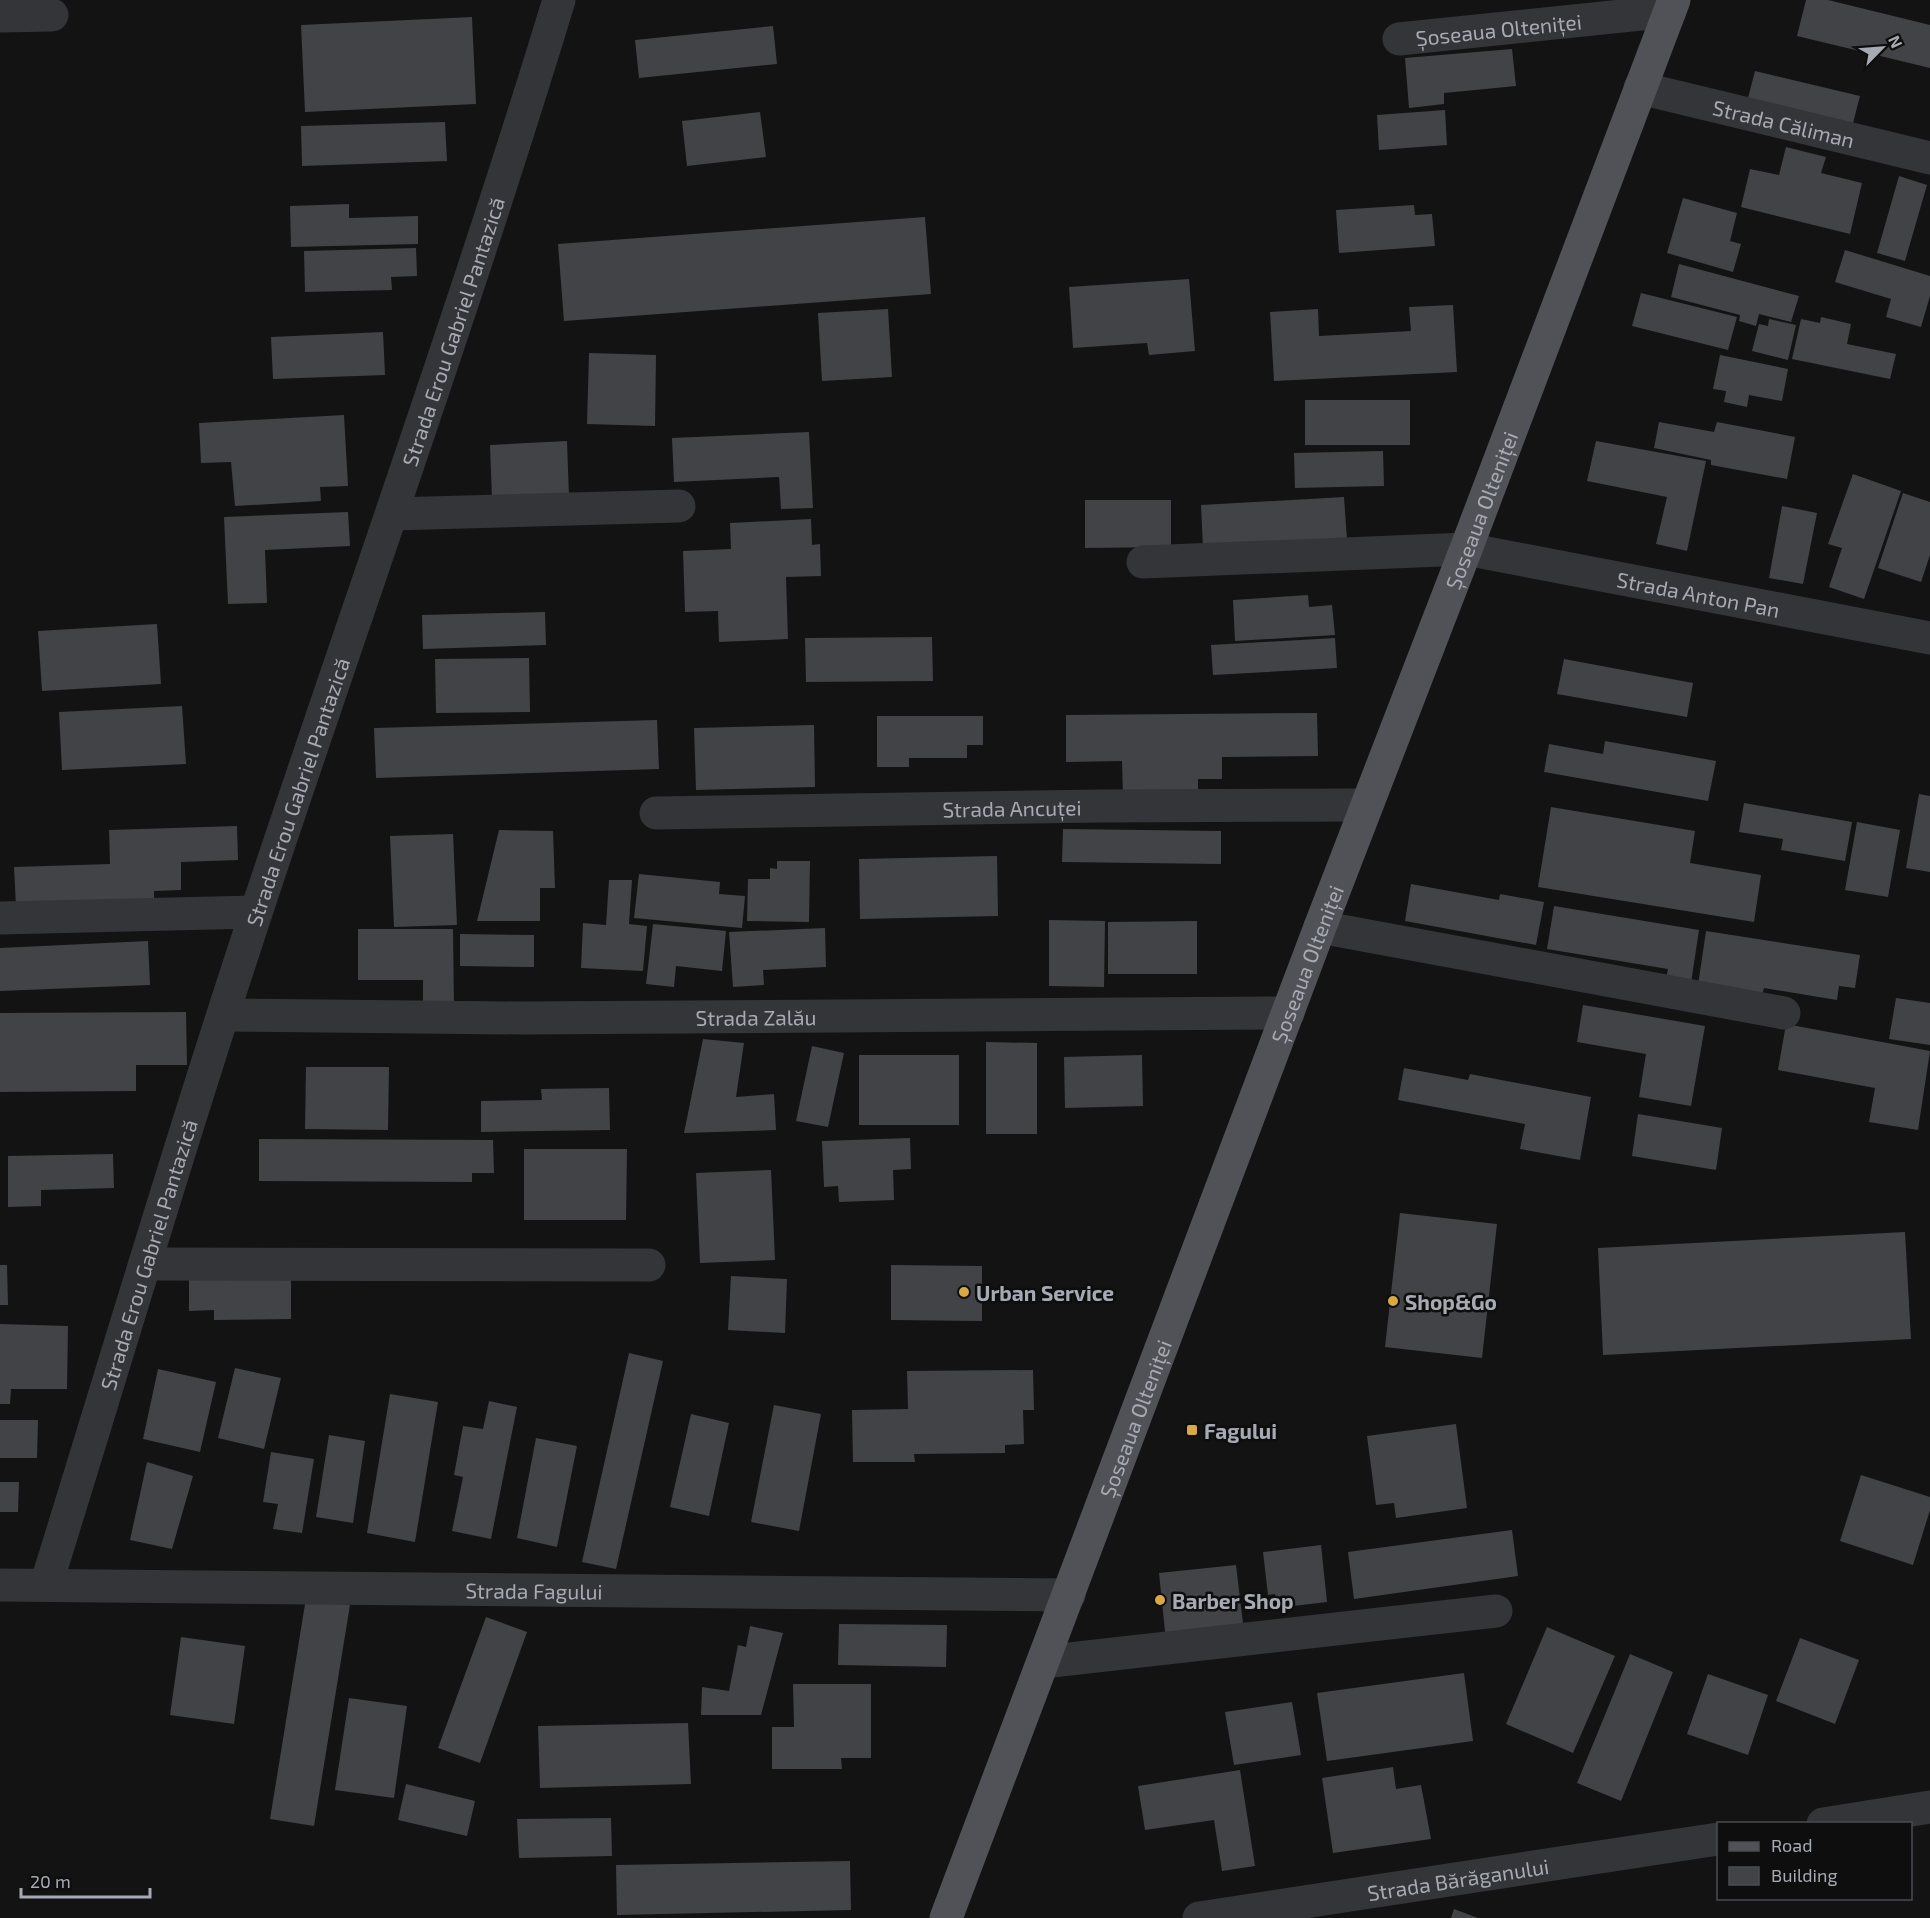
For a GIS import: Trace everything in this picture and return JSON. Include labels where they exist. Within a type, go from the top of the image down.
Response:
[{"type":"main road","name":"Șoseaua Olteniței","points":[[946,1918],[1320,927],[1672,5]]},
{"type":"street","name":"Strada Erou Gabriel Pantazică","points":[[46,1585],[256,912],[392,514],[559,0]]},
{"type":"street","name":"Șoseaua Olteniței","points":[[1399,39],[1672,5]]},
{"type":"street","points":[[0,16],[52,15]]},
{"type":"street","name":"Strada Căliman","points":[[1640,88],[1930,159]]},
{"type":"street","points":[[392,514],[680,506]]},
{"type":"street","name":"Strada Anton Pan","points":[[1143,562],[1466,549],[1930,638]]},
{"type":"street","name":"Strada Ancuței","points":[[656,813],[1102,806],[1367,805]]},
{"type":"street","points":[[0,918],[256,912]]},
{"type":"street","points":[[1320,927],[1784,1012]]},
{"type":"street","name":"Strada Zalău","points":[[224,1015],[533,1018],[1288,1012]]},
{"type":"street","points":[[145,1264],[649,1265]]},
{"type":"street","name":"Strada Fagului","points":[[0,1585],[1069,1595]]},
{"type":"street","points":[[1043,1662],[1496,1611]]},
{"type":"street","points":[[1834,1822],[1929,1804]]},
{"type":"street","name":"Strada Bărăganului","points":[[1199,1918],[1717,1839]]},
{"type":"building","points":[[1806,0],[1828,0],[1930,25],[1930,68],[1797,36]]},
{"type":"building","points":[[472,17],[476,104],[305,112],[301,25]]},
{"type":"building","points":[[773,26],[777,64],[639,78],[635,40]]},
{"type":"building","points":[[1512,49],[1516,86],[1444,93],[1444,104],[1409,108],[1405,58]]},
{"type":"building","points":[[1755,71],[1860,96],[1852,127],[1747,102]]},
{"type":"building","points":[[1445,110],[1447,145],[1379,150],[1377,115]]},
{"type":"building","points":[[760,112],[766,157],[687,166],[682,121]]},
{"type":"building","points":[[445,122],[447,161],[302,166],[301,126]]},
{"type":"building","points":[[1786,147],[1826,157],[1821,173],[1862,183],[1850,234],[1741,207],[1750,169],[1779,175]]},
{"type":"building","points":[[1899,176],[1927,185],[1905,261],[1877,253]]},
{"type":"building","points":[[1683,198],[1737,213],[1730,241],[1741,244],[1733,272],[1667,253]]},
{"type":"building","points":[[349,204],[349,218],[418,216],[418,244],[291,247],[290,206]]},
{"type":"building","points":[[1414,205],[1415,215],[1432,214],[1435,246],[1339,253],[1336,210]]},
{"type":"building","points":[[925,217],[931,294],[564,321],[558,244]]},
{"type":"building","points":[[416,248],[417,276],[391,277],[392,290],[305,292],[304,251]]},
{"type":"building","points":[[1845,250],[1930,276],[1930,296],[1921,327],[1886,317],[1891,299],[1835,282]]},
{"type":"building","points":[[1679,264],[1799,296],[1791,322],[1759,314],[1756,326],[1739,321],[1740,315],[1671,297]]},
{"type":"building","points":[[1189,279],[1195,351],[1149,355],[1147,343],[1073,348],[1069,287]]},
{"type":"building","points":[[1641,293],[1737,317],[1728,350],[1632,326]]},
{"type":"building","points":[[1453,305],[1457,372],[1274,381],[1270,312],[1318,309],[1319,336],[1411,331],[1409,307]]},
{"type":"building","points":[[888,309],[892,377],[822,381],[818,313]]},
{"type":"building","points":[[1821,317],[1851,324],[1847,344],[1896,354],[1890,379],[1792,359],[1801,319],[1820,323]]},
{"type":"building","points":[[1769,319],[1796,325],[1788,360],[1752,351],[1759,324],[1768,326]]},
{"type":"building","points":[[383,332],[385,375],[273,379],[271,337]]},
{"type":"building","points":[[589,353],[656,355],[655,426],[587,424]]},
{"type":"building","points":[[1720,355],[1788,369],[1782,401],[1749,395],[1747,407],[1724,402],[1726,391],[1713,389]]},
{"type":"building","points":[[1305,400],[1410,400],[1410,445],[1305,445]]},
{"type":"building","points":[[344,415],[348,486],[320,487],[321,501],[235,506],[231,462],[201,463],[199,423]]},
{"type":"building","points":[[1659,422],[1714,432],[1717,422],[1795,437],[1787,479],[1711,465],[1711,460],[1654,448]]},
{"type":"building","points":[[809,432],[813,508],[781,509],[779,477],[674,482],[672,438]]},
{"type":"building","points":[[567,441],[569,497],[492,500],[490,445]]},
{"type":"building","points":[[1596,441],[1706,461],[1687,551],[1656,544],[1667,497],[1587,481]]},
{"type":"building","points":[[1383,451],[1384,486],[1295,488],[1294,453]]},
{"type":"building","points":[[1853,474],[1901,491],[1864,599],[1829,587],[1842,548],[1828,544]]},
{"type":"building","points":[[1903,493],[1930,502],[1930,555],[1921,582],[1878,568]]},
{"type":"building","points":[[1344,497],[1347,540],[1203,548],[1201,505]]},
{"type":"building","points":[[1085,500],[1171,500],[1171,547],[1085,548]]},
{"type":"building","points":[[1782,506],[1817,513],[1803,584],[1769,578]]},
{"type":"building","points":[[348,512],[350,546],[265,550],[267,603],[228,604],[224,517]]},
{"type":"building","points":[[811,519],[812,545],[820,544],[821,576],[786,577],[788,639],[719,642],[718,611],[685,612],[683,551],[731,549],[730,523]]},
{"type":"building","points":[[1308,595],[1309,607],[1332,605],[1335,635],[1235,641],[1233,600]]},
{"type":"building","points":[[545,612],[546,645],[423,649],[422,615]]},
{"type":"building","points":[[157,624],[161,684],[42,691],[38,631]]},
{"type":"building","points":[[932,637],[933,681],[806,682],[805,638]]},
{"type":"building","points":[[1335,638],[1337,668],[1213,675],[1211,645]]},
{"type":"building","points":[[529,658],[530,712],[436,713],[435,659]]},
{"type":"building","points":[[1564,659],[1693,683],[1687,717],[1557,694]]},
{"type":"building","points":[[182,706],[186,764],[62,770],[59,712]]},
{"type":"building","points":[[1317,713],[1318,756],[1222,757],[1222,779],[1198,779],[1198,796],[1123,796],[1122,761],[1066,762],[1066,715]]},
{"type":"building","points":[[877,716],[983,716],[983,745],[967,745],[967,758],[909,758],[909,767],[877,767]]},
{"type":"building","points":[[657,720],[659,769],[376,778],[374,728]]},
{"type":"building","points":[[814,725],[815,787],[696,790],[694,728]]},
{"type":"building","points":[[1605,741],[1716,761],[1708,801],[1544,772],[1549,744],[1603,754]]},
{"type":"building","points":[[1919,794],[1930,796],[1930,872],[1906,868]]},
{"type":"building","points":[[1744,803],[1852,822],[1845,861],[1781,850],[1783,839],[1739,832]]},
{"type":"building","points":[[1551,807],[1695,831],[1690,863],[1761,875],[1754,922],[1538,887]]},
{"type":"building","points":[[1857,822],[1900,830],[1888,897],[1845,890]]},
{"type":"building","points":[[237,826],[238,860],[181,862],[181,890],[154,891],[154,902],[16,906],[14,867],[110,864],[109,830]]},
{"type":"building","points":[[1063,829],[1221,831],[1221,864],[1062,862]]},
{"type":"building","points":[[499,830],[553,831],[555,888],[540,888],[540,921],[477,921]]},
{"type":"building","points":[[453,834],[457,925],[394,927],[390,836]]},
{"type":"building","points":[[997,856],[998,916],[860,919],[859,859]]},
{"type":"building","points":[[777,861],[810,861],[809,922],[747,921],[748,879],[770,879],[770,868],[777,869]]},
{"type":"building","points":[[639,874],[720,882],[719,894],[745,896],[742,928],[634,918]]},
{"type":"building","points":[[609,880],[632,880],[629,924],[647,926],[643,971],[581,968],[583,923],[606,925]]},
{"type":"building","points":[[1411,884],[1499,900],[1500,894],[1544,902],[1536,945],[1405,921]]},
{"type":"building","points":[[1554,906],[1699,930],[1691,983],[1666,978],[1668,969],[1547,949]]},
{"type":"building","points":[[1049,920],[1105,921],[1104,987],[1049,986]]},
{"type":"building","points":[[1197,921],[1197,974],[1108,974],[1108,922]]},
{"type":"building","points":[[653,924],[726,931],[722,971],[676,966],[674,987],[646,984]]},
{"type":"building","points":[[825,928],[826,967],[763,970],[764,985],[733,987],[729,932]]},
{"type":"building","points":[[358,929],[453,929],[454,1010],[423,1010],[423,980],[358,980]]},
{"type":"building","points":[[1706,931],[1860,955],[1855,988],[1839,986],[1837,1000],[1764,988],[1762,995],[1698,985]]},
{"type":"building","points":[[460,934],[534,935],[534,967],[460,966]]},
{"type":"building","points":[[148,941],[150,985],[0,991],[0,948]]},
{"type":"building","points":[[1896,998],[1930,1003],[1930,1045],[1889,1039]]},
{"type":"building","points":[[1583,1005],[1705,1026],[1691,1106],[1639,1097],[1646,1054],[1577,1042]]},
{"type":"building","points":[[186,1012],[187,1065],[136,1065],[136,1091],[0,1092],[0,1013]]},
{"type":"building","points":[[1786,1024],[1930,1051],[1918,1130],[1869,1122],[1875,1088],[1778,1070]]},
{"type":"building","points":[[703,1039],[744,1043],[736,1097],[774,1094],[776,1130],[684,1133]]},
{"type":"building","points":[[986,1042],[1037,1043],[1037,1134],[986,1134]]},
{"type":"building","points":[[812,1046],[844,1053],[828,1127],[796,1121]]},
{"type":"building","points":[[859,1055],[959,1055],[959,1125],[859,1125]]},
{"type":"building","points":[[1142,1055],[1143,1106],[1065,1108],[1064,1057]]},
{"type":"building","points":[[306,1067],[389,1067],[388,1130],[305,1129]]},
{"type":"building","points":[[1404,1068],[1468,1080],[1470,1074],[1591,1097],[1580,1160],[1520,1149],[1525,1124],[1398,1100]]},
{"type":"building","points":[[609,1088],[610,1130],[481,1132],[481,1101],[542,1100],[541,1089]]},
{"type":"building","points":[[1638,1114],[1722,1128],[1716,1170],[1632,1156]]},
{"type":"building","points":[[910,1138],[911,1169],[893,1170],[894,1200],[839,1202],[838,1186],[824,1187],[822,1141]]},
{"type":"building","points":[[259,1139],[493,1140],[494,1173],[472,1173],[472,1182],[259,1181]]},
{"type":"building","points":[[524,1149],[627,1149],[626,1220],[524,1220]]},
{"type":"building","points":[[113,1154],[114,1188],[41,1190],[41,1206],[8,1207],[8,1156]]},
{"type":"building","points":[[771,1170],[775,1260],[700,1263],[696,1173]]},
{"type":"building","points":[[1400,1213],[1497,1224],[1482,1358],[1385,1347]]},
{"type":"building","points":[[1905,1232],[1911,1339],[1603,1355],[1598,1248]]},
{"type":"building","points":[[0,1265],[7,1265],[8,1305],[0,1305]]},
{"type":"building","points":[[891,1265],[982,1266],[982,1321],[891,1320]]},
{"type":"building","points":[[291,1276],[291,1319],[214,1320],[214,1310],[189,1311],[189,1277]]},
{"type":"building","points":[[731,1276],[787,1279],[785,1333],[728,1330]]},
{"type":"building","points":[[0,1324],[68,1326],[67,1389],[11,1389],[10,1404],[0,1404]]},
{"type":"building","points":[[629,1353],[663,1361],[616,1569],[582,1562]]},
{"type":"building","points":[[235,1368],[281,1378],[264,1449],[218,1438]]},
{"type":"building","points":[[158,1369],[216,1382],[200,1452],[143,1439]]},
{"type":"building","points":[[1033,1370],[1034,1410],[1023,1410],[1024,1444],[1005,1445],[1005,1453],[914,1454],[915,1462],[853,1462],[852,1410],[908,1409],[907,1371]]},
{"type":"building","points":[[390,1394],[438,1402],[415,1542],[367,1533]]},
{"type":"building","points":[[489,1401],[517,1407],[491,1539],[452,1531],[463,1477],[454,1475],[463,1426],[483,1429]]},
{"type":"building","points":[[774,1405],[821,1414],[799,1531],[751,1522]]},
{"type":"building","points":[[691,1414],[729,1423],[709,1516],[670,1507]]},
{"type":"building","points":[[0,1420],[38,1420],[37,1458],[0,1458]]},
{"type":"building","points":[[1456,1424],[1467,1508],[1396,1518],[1394,1503],[1376,1505],[1367,1436]]},
{"type":"building","points":[[329,1435],[365,1441],[353,1523],[316,1517]]},
{"type":"building","points":[[536,1438],[577,1446],[557,1547],[517,1538]]},
{"type":"building","points":[[271,1452],[314,1459],[302,1533],[273,1529],[278,1504],[263,1502]]},
{"type":"building","points":[[147,1462],[193,1476],[172,1549],[130,1540]]},
{"type":"building","points":[[1861,1475],[1930,1497],[1930,1510],[1913,1565],[1840,1541]]},
{"type":"building","points":[[0,1482],[19,1482],[18,1512],[0,1512]]},
{"type":"building","points":[[1512,1530],[1518,1576],[1354,1599],[1348,1552]]},
{"type":"building","points":[[1321,1545],[1327,1602],[1276,1608],[1275,1594],[1268,1595],[1263,1552]]},
{"type":"building","points":[[1236,1565],[1244,1632],[1166,1641],[1159,1573]]},
{"type":"building","points":[[306,1598],[350,1605],[314,1826],[270,1819]]},
{"type":"building","points":[[486,1617],[527,1632],[480,1763],[438,1748]]},
{"type":"building","points":[[839,1624],[947,1625],[946,1667],[838,1665]]},
{"type":"building","points":[[750,1626],[783,1633],[761,1715],[701,1715],[702,1687],[729,1691],[738,1645],[746,1647]]},
{"type":"building","points":[[1547,1627],[1615,1656],[1573,1753],[1506,1724]]},
{"type":"building","points":[[181,1637],[245,1646],[234,1724],[170,1715]]},
{"type":"building","points":[[1800,1638],[1859,1660],[1835,1724],[1776,1701]]},
{"type":"building","points":[[1630,1654],[1673,1672],[1621,1801],[1577,1783]]},
{"type":"building","points":[[1464,1673],[1473,1741],[1327,1761],[1317,1693]]},
{"type":"building","points":[[1708,1674],[1768,1695],[1748,1755],[1687,1734]]},
{"type":"building","points":[[793,1684],[871,1684],[871,1758],[841,1758],[842,1769],[772,1769],[772,1727],[794,1727]]},
{"type":"building","points":[[349,1698],[407,1706],[394,1798],[335,1790]]},
{"type":"building","points":[[1292,1702],[1301,1755],[1234,1765],[1225,1712]]},
{"type":"building","points":[[688,1723],[691,1784],[540,1788],[538,1726]]},
{"type":"building","points":[[1393,1767],[1396,1789],[1421,1785],[1431,1839],[1333,1853],[1322,1778]]},
{"type":"building","points":[[1240,1770],[1255,1866],[1222,1871],[1214,1820],[1145,1830],[1138,1786]]},
{"type":"building","points":[[406,1784],[475,1801],[467,1836],[398,1820]]},
{"type":"building","points":[[611,1818],[612,1856],[519,1858],[517,1819]]},
{"type":"building","points":[[850,1861],[851,1910],[617,1915],[616,1865]]},
{"type":"building","points":[[1454,1909],[1478,1918],[1451,1918]]},
{"type":"place","name":"Urban Service","points":[[964,1292]]},
{"type":"place","name":"Shop&Go","points":[[1393,1301]]},
{"type":"place","name":"Fagului","points":[[1192,1430]]},
{"type":"place","name":"Barber Shop","points":[[1160,1600]]}]
